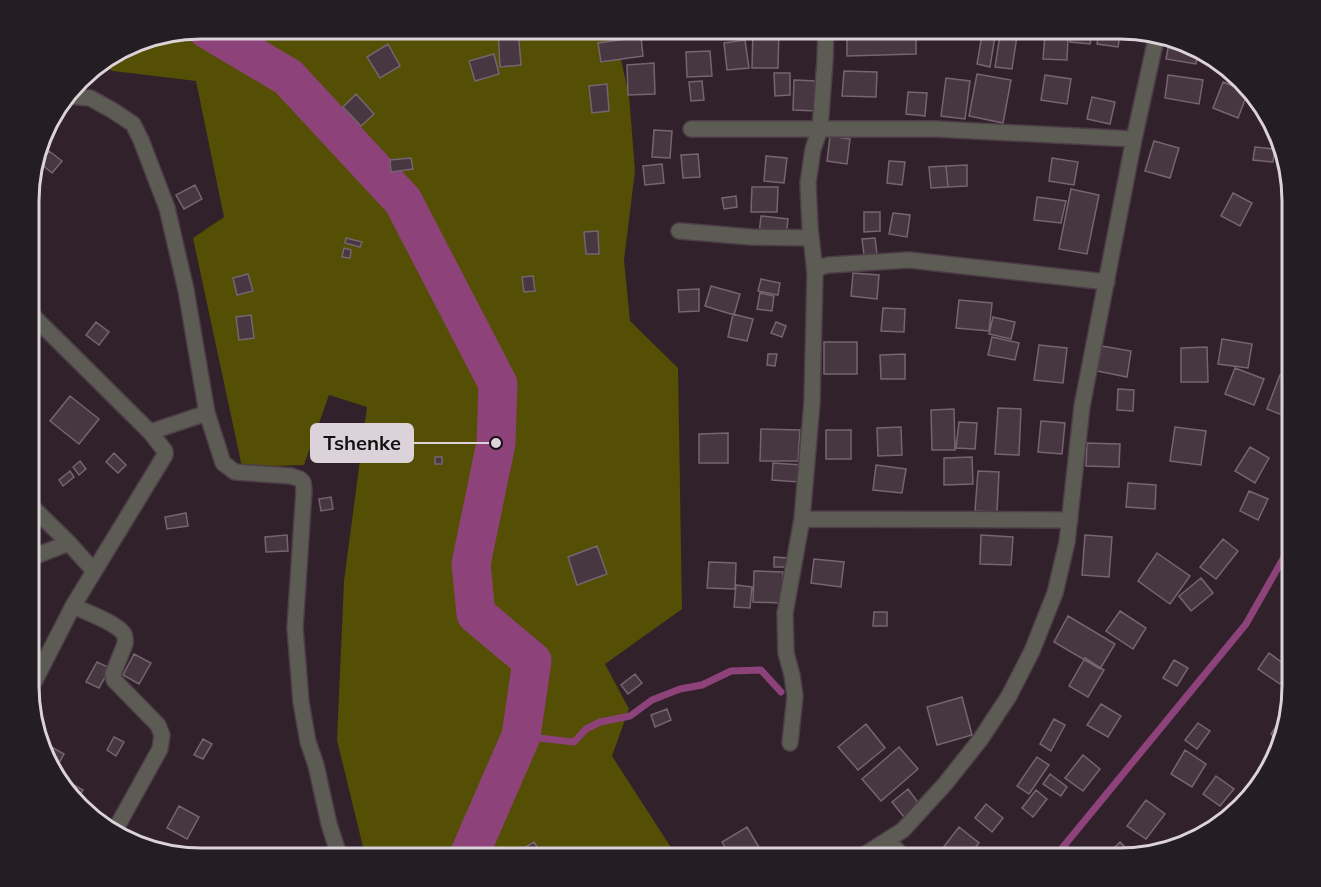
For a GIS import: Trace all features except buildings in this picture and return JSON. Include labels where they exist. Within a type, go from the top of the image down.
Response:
[{"type":"street","points":[[790,743],[795,696],[786,653],[785,613],[802,519],[812,402],[815,273],[808,183],[813,149],[820,129],[826,39]]},
{"type":"street","points":[[875,848],[903,830],[945,784],[980,740],[1009,696],[1032,651],[1055,593],[1067,543],[1083,406],[1134,139],[1155,43]]},
{"type":"street","points":[[77,97],[90,98],[133,124],[141,140],[167,208],[186,290],[207,413],[223,464],[235,472],[291,476],[303,482],[295,628],[301,702],[308,742],[337,848]]},
{"type":"street","points":[[691,129],[936,129],[1134,139]]},
{"type":"street","points":[[679,231],[751,237],[811,238]]},
{"type":"street","points":[[815,273],[820,267],[829,265],[909,260],[1107,282]]},
{"type":"street","points":[[39,322],[150,432],[165,451],[165,455],[73,606],[39,672]]},
{"type":"street","points":[[150,432],[207,413]]},
{"type":"street","points":[[39,514],[94,571]]},
{"type":"street","points":[[802,519],[1070,520]]},
{"type":"street","points":[[39,555],[69,543]]},
{"type":"street","points":[[73,606],[108,622],[123,633],[126,640],[113,674],[114,680],[158,725],[162,735],[160,749],[118,825]]},
{"type":"street","points":[[888,840],[895,848]]},
{"type":"shaded area","points":[[616,39],[629,95],[635,171],[624,260],[630,321],[678,368],[682,609],[605,664],[629,709],[612,756],[670,848],[363,848],[337,740],[344,581],[367,407],[329,395],[304,465],[242,467],[193,238],[224,217],[196,81],[108,69],[139,51],[180,40]]},
{"type":"waterway","points":[[224,39],[288,77],[403,201],[498,384],[496,443],[471,564],[476,614],[532,661],[521,736],[472,848]]},
{"type":"waterway","points":[[1062,848],[1246,624],[1282,561]]},
{"type":"waterway","points":[[521,736],[574,742],[586,729],[600,722],[630,716],[652,700],[680,689],[702,685],[731,671],[761,670],[781,692]]},
{"type":"place","name":"Tshenke","points":[[496,443]]}]
